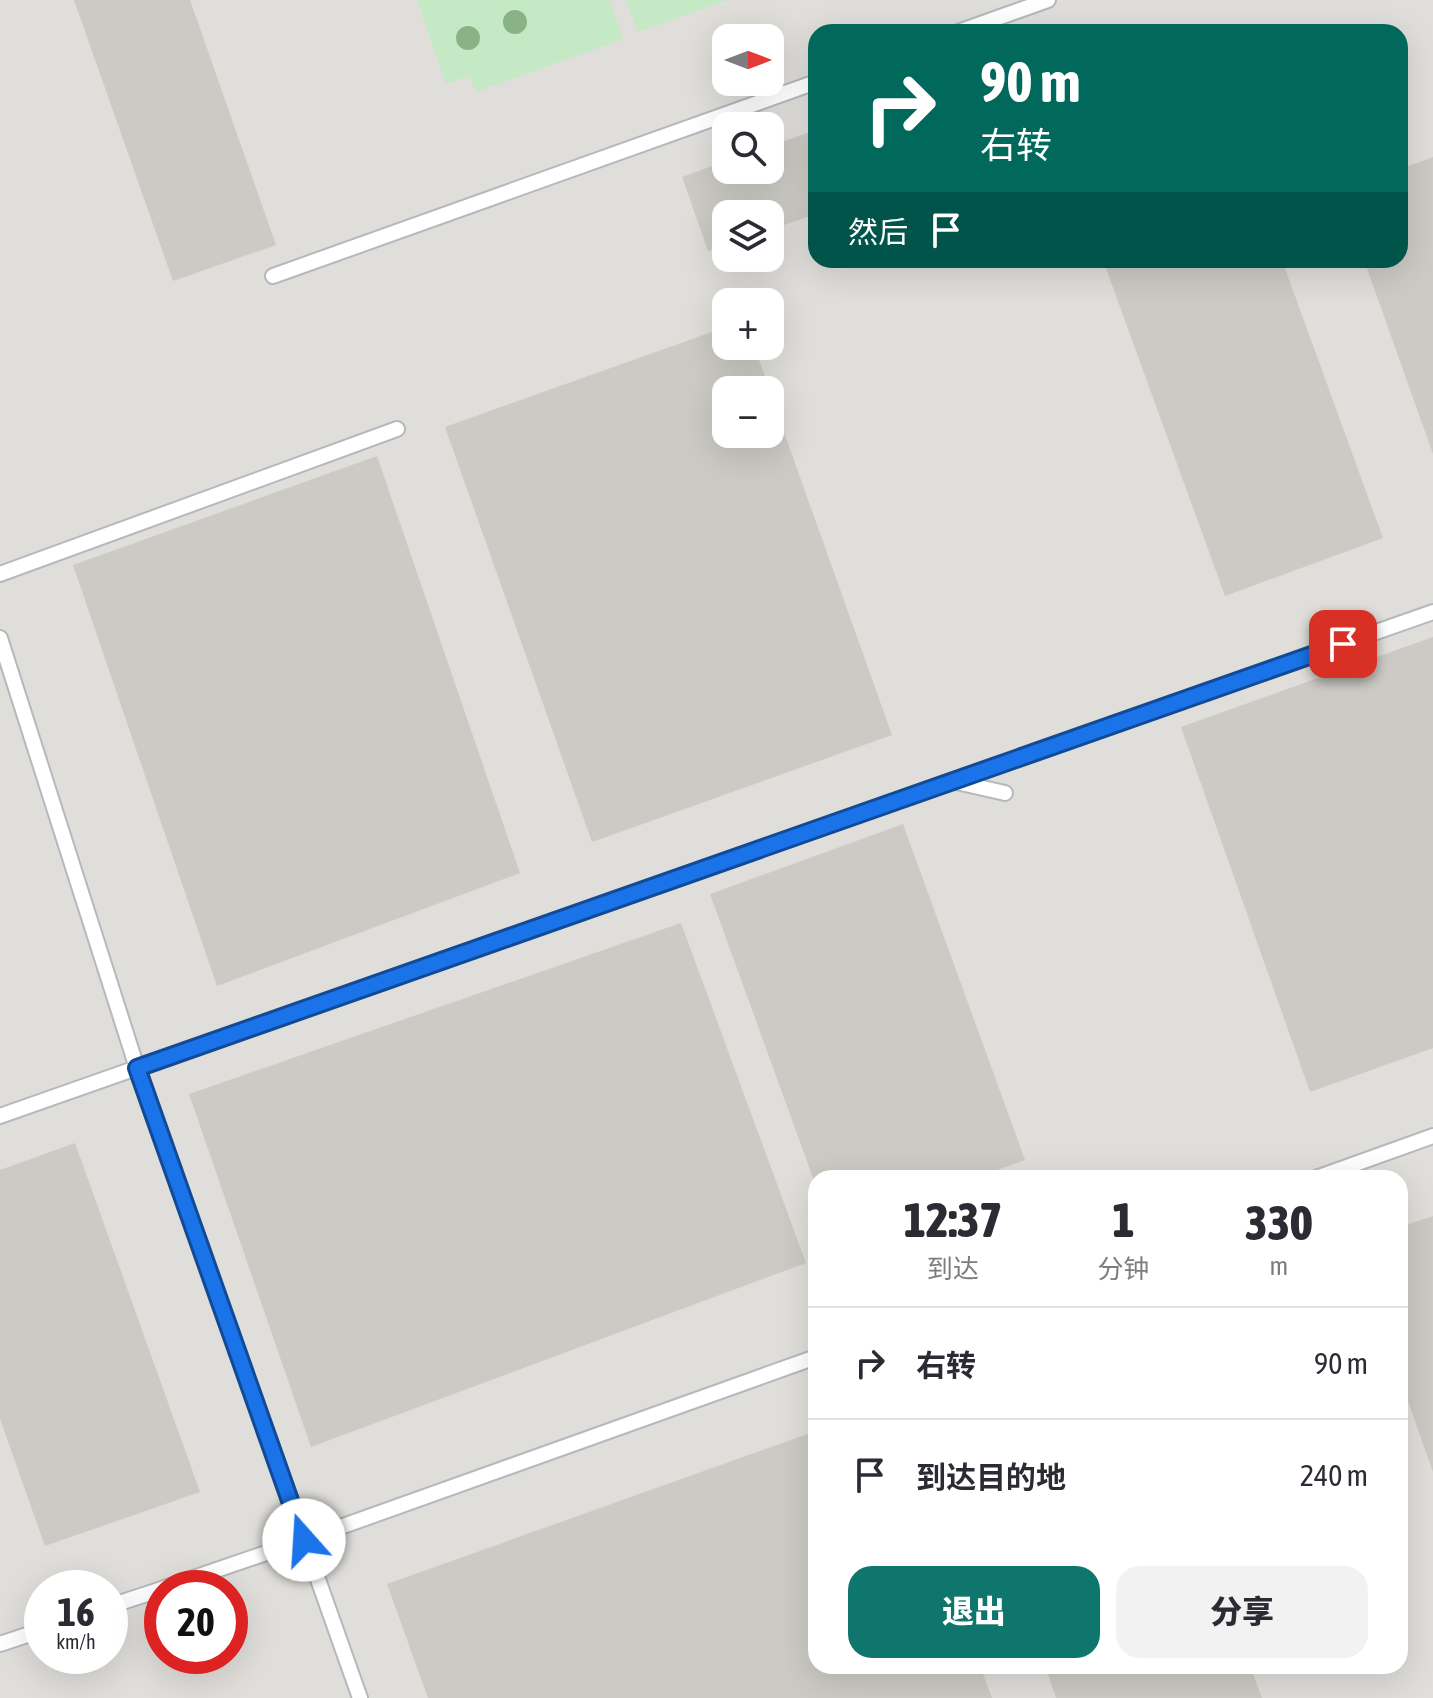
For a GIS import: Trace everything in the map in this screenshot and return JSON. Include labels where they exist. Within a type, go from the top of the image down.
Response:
[{"type":"lane","points":[[980,24],[1048,0]]},
{"type":"lane","points":[[273,276],[808,85]]},
{"type":"lane","points":[[0,574],[397,429]]},
{"type":"lane","points":[[0,1116],[1433,612]]},
{"type":"lane","points":[[0,638],[137,1068],[360,1698]]},
{"type":"lane","points":[[952,781],[1005,793]]},
{"type":"lane","points":[[1338,1170],[1433,1136]]},
{"type":"lane","points":[[216,1570],[808,1360]]},
{"type":"lane","points":[[0,1644],[24,1636]]},
{"type":"shaded area","points":[[0,0],[1433,0],[1433,1698],[0,1698]]},
{"type":"green space","points":[[417,0],[610,0],[623,39],[476,92],[469,76],[446,84]]},
{"type":"green space","points":[[626,0],[727,0],[638,32]]},
{"type":"building","points":[[74,0],[190,0],[276,245],[173,281]]},
{"type":"building","points":[[808,133],[808,217],[784,225],[784,200],[712,200],[712,250],[708,251],[682,177],[712,166],[712,184],[784,184],[784,141]]},
{"type":"building","points":[[1433,157],[1433,454],[1367,268],[1408,268],[1408,166]]},
{"type":"building","points":[[1106,268],[1285,268],[1383,538],[1225,596]]},
{"type":"building","points":[[712,332],[712,360],[759,360],[765,376],[712,376],[712,448],[784,448],[784,432],[892,735],[592,842],[445,427]]},
{"type":"building","points":[[377,456],[520,873],[217,986],[73,565]]},
{"type":"building","points":[[1433,637],[1433,1048],[1310,1092],[1181,727]]},
{"type":"building","points":[[903,824],[1025,1160],[997,1170],[810,1170],[710,894]]},
{"type":"building","points":[[681,923],[806,1263],[311,1447],[189,1094]]},
{"type":"building","points":[[75,1143],[200,1492],[45,1546],[0,1419],[0,1170]]},
{"type":"building","points":[[1433,1216],[1433,1472],[1408,1402],[1408,1224]]},
{"type":"building","points":[[808,1434],[808,1674],[983,1674],[992,1698],[428,1698],[387,1584]]},
{"type":"building","points":[[1048,1674],[1253,1674],[1262,1698],[1056,1698]]},
{"type":"route","points":[[304,1540],[137,1068],[1343,644]]}]
